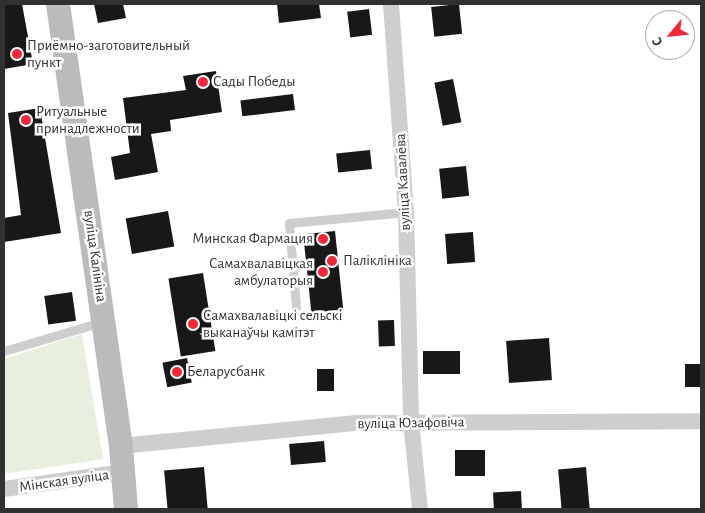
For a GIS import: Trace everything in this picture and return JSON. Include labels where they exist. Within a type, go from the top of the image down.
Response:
[{"type":"street","name":"вуліца Калініна","points":[[58,4],[121,446],[126,509]]},
{"type":"street","name":"вуліца Кавалёва","points":[[391,4],[406,212],[411,422],[420,509]]},
{"type":"street","name":"вуліца Юзафовіча","points":[[121,446],[229,433],[411,422],[701,421]]},
{"type":"street","name":"Мінская вуліца","points":[[4,489],[124,472]]},
{"type":"lane","points":[[296,307],[289,223],[406,212]]},
{"type":"lane","points":[[4,351],[104,322]]},
{"type":"green space","points":[[82,334],[103,459],[4,474],[4,359]]},
{"type":"building","points":[[4,4],[22,4],[33,64],[4,69]]},
{"type":"building","points":[[94,4],[123,4],[126,18],[98,23]]},
{"type":"building","points":[[277,4],[319,4],[321,18],[279,23]]},
{"type":"building","points":[[459,4],[462,34],[434,37],[431,7]]},
{"type":"building","points":[[369,9],[372,35],[350,37],[347,12]]},
{"type":"building","points":[[216,71],[222,112],[170,120],[171,131],[151,134],[158,172],[115,180],[111,157],[130,153],[123,98],[186,90],[183,76]]},
{"type":"building","points":[[453,79],[461,122],[443,126],[434,83]]},
{"type":"building","points":[[293,94],[295,110],[242,116],[240,100]]},
{"type":"building","points":[[40,108],[61,233],[4,242],[4,218],[21,215],[8,113]]},
{"type":"building","points":[[370,150],[372,169],[338,172],[336,154]]},
{"type":"building","points":[[466,166],[469,196],[442,199],[439,169]]},
{"type":"building","points":[[168,211],[174,246],[132,254],[126,218]]},
{"type":"building","name":"Самахвалавіцкая амбулаторыя","points":[[335,231],[343,310],[311,313],[303,234]]},
{"type":"building","points":[[473,232],[475,262],[447,264],[445,234]]},
{"type":"building","name":"Самахвалавіцкі сельскі выканаўчы камітэт","points":[[203,273],[215,351],[181,357],[168,278]]},
{"type":"building","points":[[72,292],[76,321],[48,325],[44,296]]},
{"type":"building","points":[[394,320],[395,346],[379,347],[378,321]]},
{"type":"building","points":[[549,338],[552,380],[509,383],[506,341]]},
{"type":"building","points":[[423,351],[460,351],[460,374],[423,374]]},
{"type":"building","name":"Беларусбанк","points":[[187,358],[192,383],[167,387],[162,363]]},
{"type":"building","points":[[685,364],[701,364],[701,387],[685,387]]},
{"type":"building","points":[[317,369],[334,369],[334,391],[317,391]]},
{"type":"building","points":[[324,441],[326,462],[291,465],[289,444]]},
{"type":"building","points":[[455,450],[485,450],[485,476],[455,476]]},
{"type":"building","points":[[204,467],[208,509],[168,509],[164,470]]},
{"type":"building","points":[[586,467],[590,509],[562,509],[558,469]]},
{"type":"building","points":[[521,491],[522,509],[494,509],[493,492]]},
{"type":"place","name":"Приёмно-заготовительный пункт","points":[[17,54]]},
{"type":"place","name":"Сады Победы","points":[[203,82]]},
{"type":"place","name":"Ритуальные принадлежности","points":[[26,120]]},
{"type":"place","name":"Минская Фармация","points":[[323,239]]},
{"type":"place","name":"Паліклініка","points":[[332,261]]},
{"type":"place","name":"Самахвалавіцкая амбулаторыя","points":[[323,272]]},
{"type":"place","name":"Самахвалавіцкі сельскі выканаўчы камітэт","points":[[193,324]]},
{"type":"place","name":"Беларусбанк","points":[[177,372]]}]
